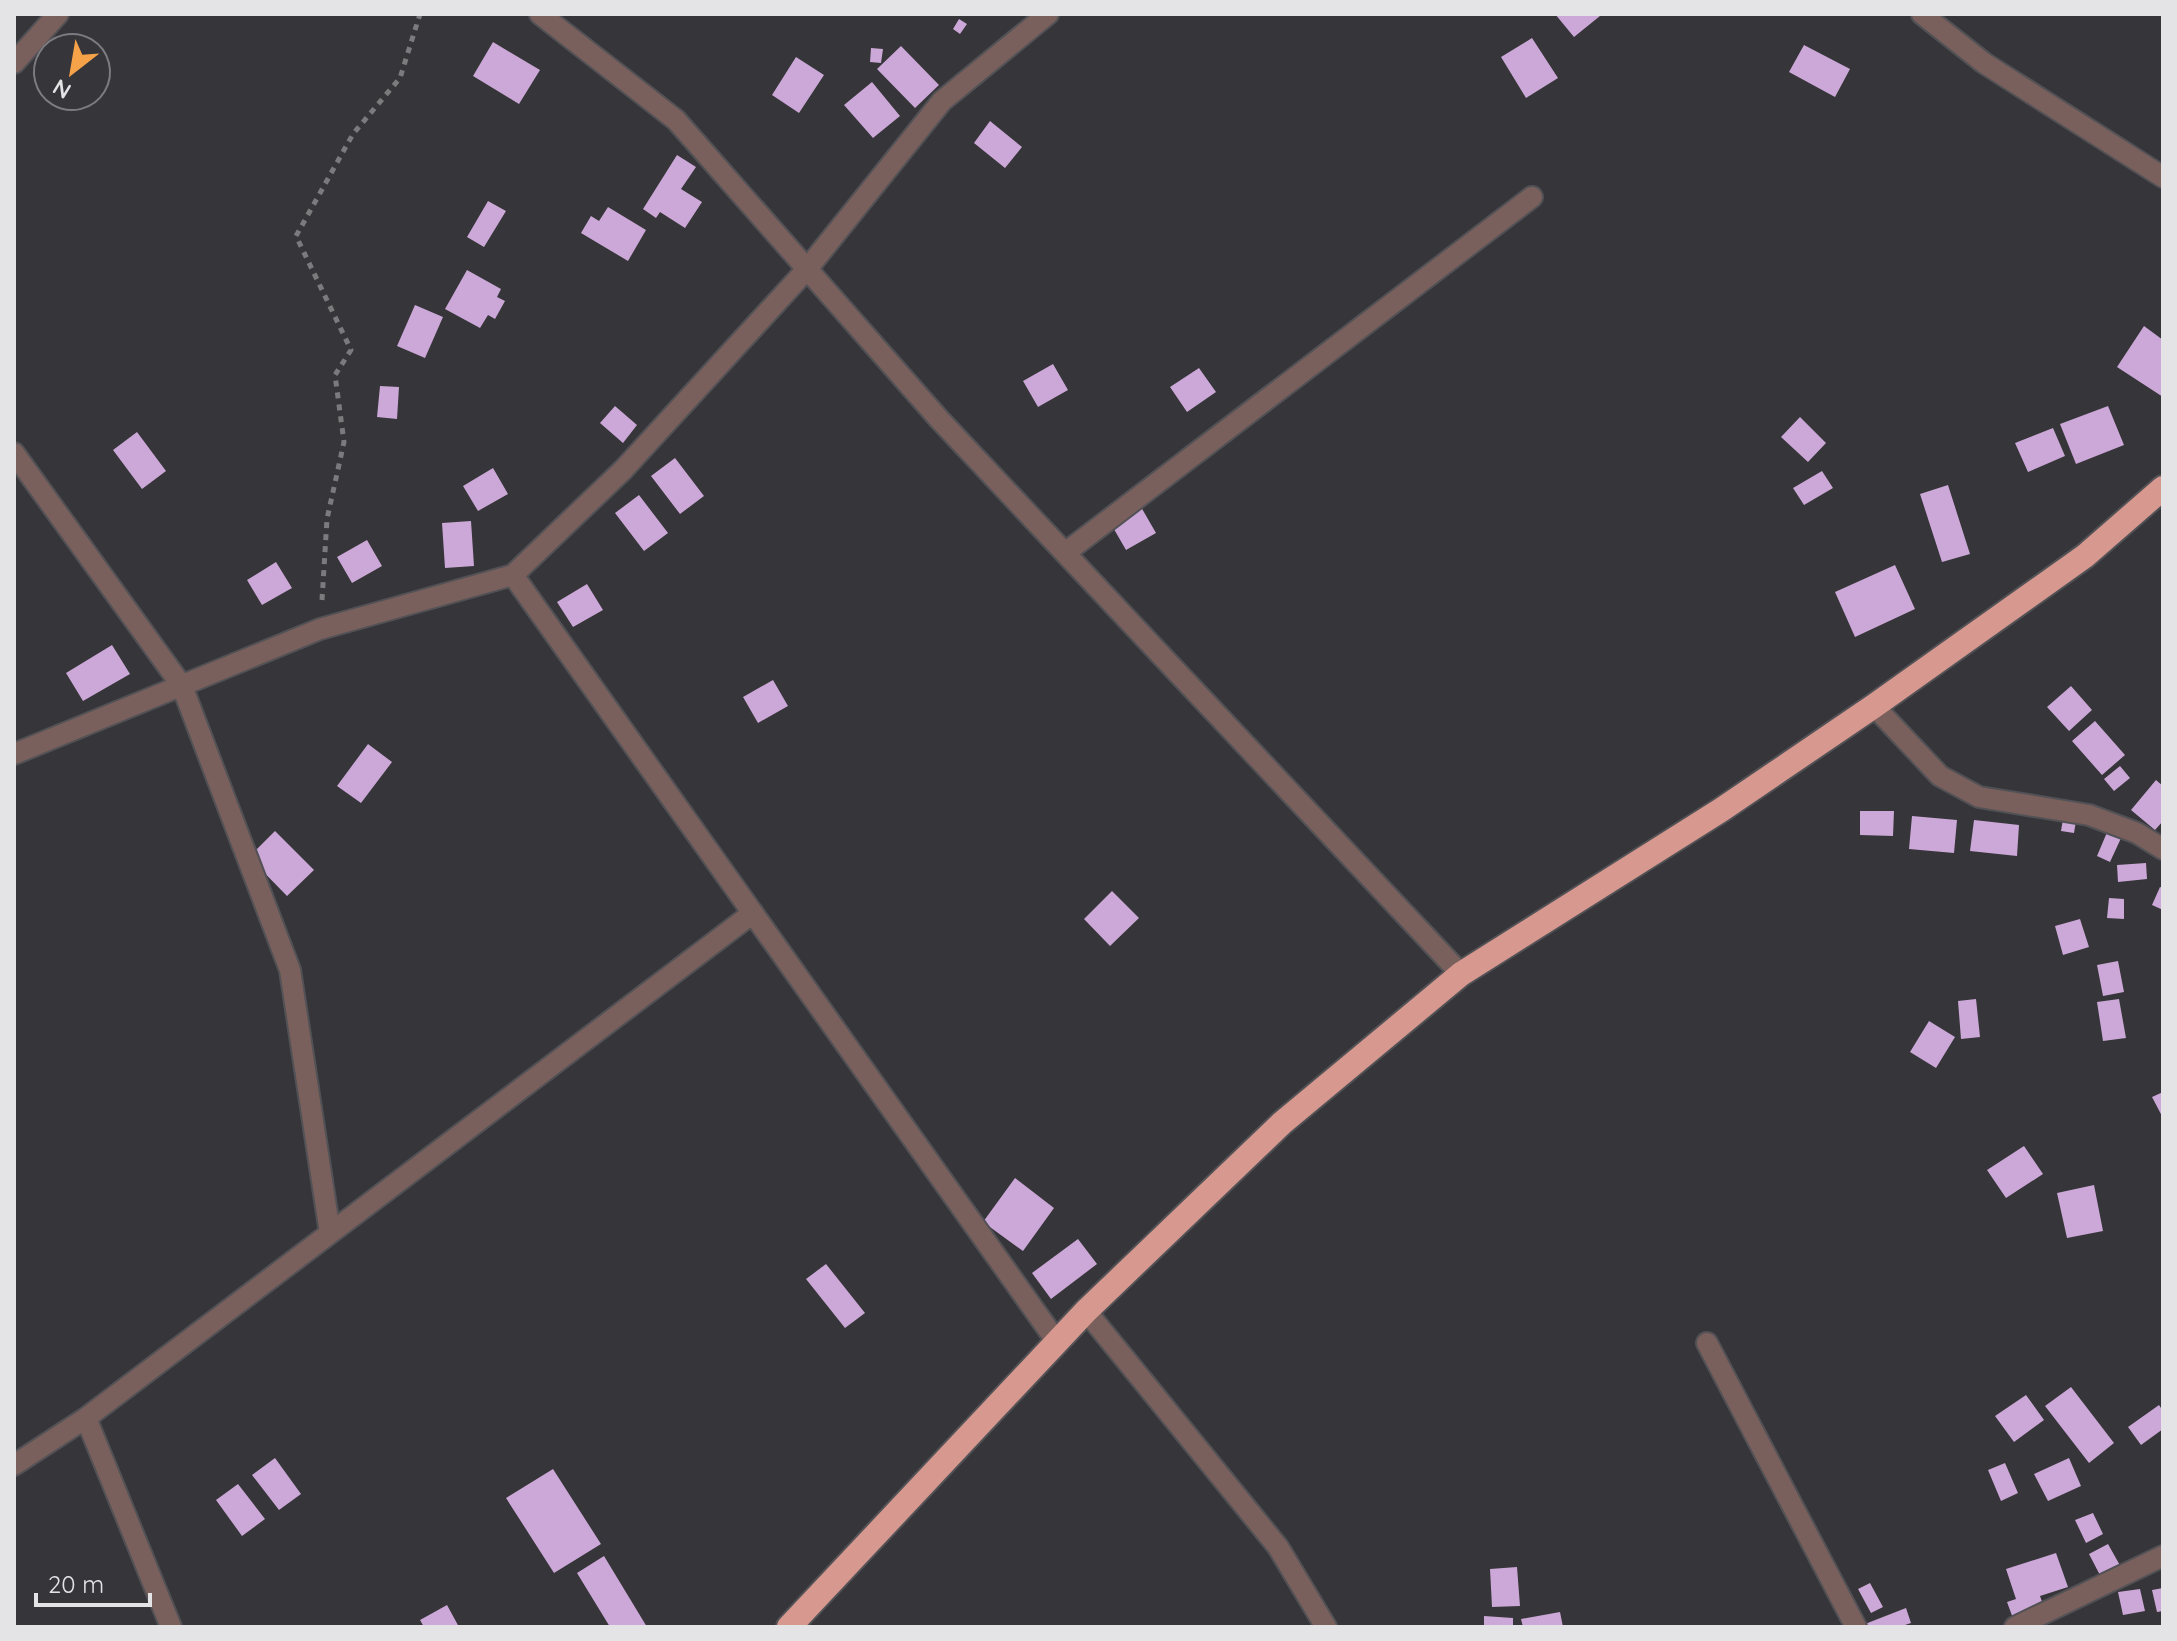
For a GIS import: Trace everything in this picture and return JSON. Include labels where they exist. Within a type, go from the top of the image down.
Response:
[{"type":"highway","points":[[791,1626],[1086,1311],[1282,1123],[1461,974],[1721,810],[1874,706],[2085,556],[2163,488]]},
{"type":"street","points":[[14,63],[58,14]]},
{"type":"street","points":[[540,14],[676,120],[939,419],[1461,974]]},
{"type":"street","points":[[14,754],[320,629],[513,575],[623,470],[808,268],[942,101],[1048,14]]},
{"type":"street","points":[[1922,14],[1984,63],[2163,177]]},
{"type":"street","points":[[1065,553],[1532,197]]},
{"type":"street","points":[[14,453],[182,686],[290,970],[330,1233]]},
{"type":"street","points":[[513,575],[1057,1342]]},
{"type":"street","points":[[1874,706],[1940,776],[1979,797],[2089,815],[2137,833],[2163,849]]},
{"type":"street","points":[[14,1465],[86,1418],[753,913]]},
{"type":"street","points":[[1086,1311],[1278,1547],[1326,1627]]},
{"type":"street","points":[[1707,1343],[1856,1627]]},
{"type":"street","points":[[86,1418],[171,1627]]},
{"type":"street","points":[[2015,1627],[2163,1556]]},
{"type":"path","points":[[320,629],[327,519],[344,442],[335,375],[351,350],[296,236],[353,134],[400,78],[420,14]]},
{"type":"building","points":[[1555,14],[1598,14],[1600,16],[1574,37]]},
{"type":"building","points":[[959,19],[967,24],[960,34],[953,29]]},
{"type":"building","points":[[1532,38],[1558,78],[1526,98],[1501,57]]},
{"type":"building","points":[[493,42],[540,70],[519,104],[473,76]]},
{"type":"building","points":[[1804,45],[1850,69],[1835,97],[1789,72]]},
{"type":"building","points":[[901,46],[939,85],[915,108],[877,69]]},
{"type":"building","points":[[871,48],[883,49],[881,63],[870,62]]},
{"type":"building","points":[[796,57],[824,75],[799,113],[772,95]]},
{"type":"building","points":[[872,82],[900,116],[873,138],[844,105]]},
{"type":"building","points":[[990,121],[1022,147],[1005,168],[974,143]]},
{"type":"building","points":[[677,155],[696,167],[681,189],[702,202],[685,228],[660,212],[656,218],[643,209]]},
{"type":"building","points":[[488,201],[506,211],[484,247],[467,237]]},
{"type":"building","points":[[608,207],[646,230],[628,261],[581,233],[591,216],[599,221]]},
{"type":"building","points":[[467,270],[501,289],[497,297],[505,301],[495,319],[488,315],[480,328],[445,309]]},
{"type":"building","points":[[415,305],[443,317],[425,358],[397,346]]},
{"type":"building","points":[[2144,326],[2163,340],[2163,397],[2117,367]]},
{"type":"building","points":[[1053,364],[1068,390],[1038,407],[1023,381]]},
{"type":"building","points":[[1199,368],[1216,392],[1187,412],[1170,387]]},
{"type":"building","points":[[380,386],[399,387],[397,419],[377,417]]},
{"type":"building","points":[[615,406],[637,425],[623,443],[600,423]]},
{"type":"building","points":[[2108,406],[2124,445],[2076,464],[2060,424]]},
{"type":"building","points":[[1800,417],[1826,443],[1808,462],[1781,437]]},
{"type":"building","points":[[2053,428],[2065,456],[2028,472],[2015,443]]},
{"type":"building","points":[[137,432],[166,471],[142,489],[113,450]]},
{"type":"building","points":[[675,458],[704,496],[680,514],[651,476]]},
{"type":"building","points":[[493,468],[508,494],[478,511],[463,486]]},
{"type":"building","points":[[1822,471],[1833,488],[1804,505],[1793,488]]},
{"type":"building","points":[[1948,485],[1970,554],[1942,562],[1920,494]]},
{"type":"building","points":[[639,495],[668,533],[644,551],[615,513]]},
{"type":"building","points":[[1141,507],[1156,533],[1126,550],[1111,524]]},
{"type":"building","points":[[471,521],[474,566],[445,568],[442,523]]},
{"type":"building","points":[[367,540],[382,566],[352,583],[337,557]]},
{"type":"building","points":[[276,562],[292,588],[262,605],[247,580]]},
{"type":"building","points":[[1895,565],[1915,609],[1855,637],[1835,592]]},
{"type":"building","points":[[587,584],[603,610],[573,627],[557,602]]},
{"type":"building","points":[[112,645],[130,674],[83,701],[66,673]]},
{"type":"building","points":[[773,680],[788,706],[758,723],[743,697]]},
{"type":"building","points":[[2071,686],[2092,710],[2069,731],[2047,707]]},
{"type":"building","points":[[2095,721],[2125,755],[2102,775],[2072,741]]},
{"type":"building","points":[[368,744],[392,762],[361,803],[337,786]]},
{"type":"building","points":[[2120,766],[2130,778],[2114,791],[2104,779]]},
{"type":"building","points":[[2156,780],[2163,786],[2163,821],[2155,830],[2131,810]]},
{"type":"building","points":[[1860,811],[1894,811],[1893,836],[1860,835]]},
{"type":"building","points":[[1912,816],[1957,820],[1954,853],[1909,849]]},
{"type":"building","points":[[2063,819],[2076,821],[2074,833],[2061,831]]},
{"type":"building","points":[[1974,820],[2019,825],[2017,856],[1970,851]]},
{"type":"building","points":[[2108,830],[2122,836],[2110,862],[2097,856]]},
{"type":"building","points":[[275,831],[314,870],[287,896],[249,857]]},
{"type":"building","points":[[2146,863],[2147,879],[2118,882],[2117,865]]},
{"type":"building","points":[[2160,887],[2163,888],[2163,910],[2152,905]]},
{"type":"building","points":[[1112,891],[1139,918],[1110,946],[1084,919]]},
{"type":"building","points":[[2109,898],[2124,899],[2124,919],[2107,918]]},
{"type":"building","points":[[2080,919],[2089,947],[2063,955],[2055,926]]},
{"type":"building","points":[[2118,961],[2124,992],[2103,996],[2097,965]]},
{"type":"building","points":[[1976,999],[1980,1037],[1961,1039],[1958,1001]]},
{"type":"building","points":[[2119,999],[2126,1038],[2103,1041],[2097,1002]]},
{"type":"building","points":[[1929,1021],[1955,1037],[1936,1068],[1910,1052]]},
{"type":"building","points":[[2163,1092],[2163,1118],[2152,1097]]},
{"type":"building","points":[[2024,1146],[2043,1174],[2006,1198],[1987,1170]]},
{"type":"building","points":[[1015,1178],[1054,1208],[1023,1251],[983,1222]]},
{"type":"building","points":[[2094,1185],[2103,1231],[2067,1238],[2057,1193]]},
{"type":"building","points":[[1078,1239],[1097,1264],[1051,1299],[1032,1273]]},
{"type":"building","points":[[826,1264],[865,1313],[845,1328],[806,1279]]},
{"type":"building","points":[[2071,1387],[2114,1443],[2089,1463],[2045,1406]]},
{"type":"building","points":[[2026,1395],[2044,1420],[2014,1442],[1995,1416]]},
{"type":"building","points":[[2159,1405],[2163,1411],[2163,1429],[2141,1445],[2128,1427]]},
{"type":"building","points":[[275,1458],[301,1494],[279,1510],[252,1475]]},
{"type":"building","points":[[2069,1458],[2081,1486],[2048,1501],[2034,1474]]},
{"type":"building","points":[[2005,1463],[2018,1493],[2001,1501],[1988,1470]]},
{"type":"building","points":[[553,1469],[601,1544],[554,1573],[506,1498]]},
{"type":"building","points":[[238,1484],[265,1519],[242,1536],[216,1500]]},
{"type":"building","points":[[2093,1513],[2103,1534],[2086,1543],[2075,1520]]},
{"type":"building","points":[[2108,1544],[2122,1569],[2102,1579],[2089,1554]]},
{"type":"building","points":[[2056,1553],[2068,1587],[2040,1596],[2045,1610],[2014,1621],[2007,1602],[2016,1599],[2006,1569]]},
{"type":"building","points":[[604,1556],[647,1627],[610,1627],[577,1573]]},
{"type":"building","points":[[1517,1567],[1520,1606],[1492,1607],[1490,1569]]},
{"type":"building","points":[[1870,1583],[1883,1607],[1871,1613],[1858,1589]]},
{"type":"building","points":[[2163,1588],[2163,1611],[2157,1612],[2152,1590]]},
{"type":"building","points":[[2140,1589],[2145,1611],[2123,1615],[2118,1592]]},
{"type":"building","points":[[447,1605],[459,1627],[424,1627],[420,1620]]},
{"type":"building","points":[[1906,1608],[1911,1623],[1899,1627],[1866,1627],[1865,1624]]},
{"type":"building","points":[[1560,1612],[1563,1627],[1523,1627],[1521,1619]]},
{"type":"building","points":[[1484,1616],[1513,1618],[1513,1627],[1484,1627]]}]
